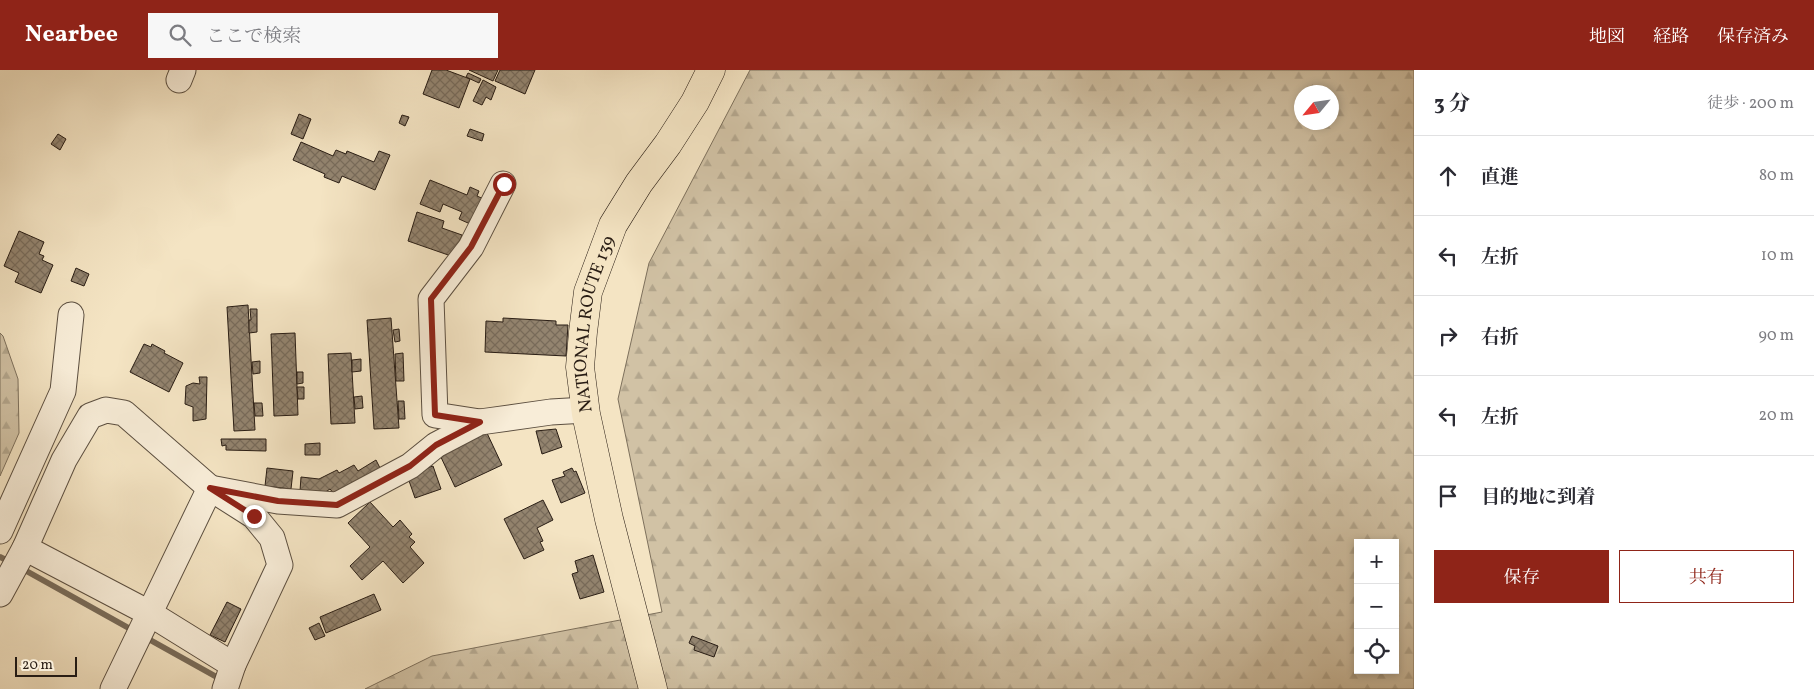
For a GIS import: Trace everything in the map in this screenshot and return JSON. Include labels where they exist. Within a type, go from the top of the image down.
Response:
[{"type":"highway","name":"NATIONAL ROUTE 139","points":[[653,689],[609,519],[586,410],[580,367],[583,332],[588,292],[613,225],[639,183],[668,144],[695,102],[711,70]]},
{"type":"street","points":[[504,184],[471,247],[431,299],[435,415],[480,422],[551,412],[586,410]]},
{"type":"street","points":[[0,531],[63,391],[72,315]]},
{"type":"street","points":[[0,594],[25,548],[64,460],[90,416],[106,410],[124,413],[210,488],[254,516],[272,538],[280,565],[233,665],[225,689]]},
{"type":"street","points":[[210,488],[278,501],[337,505],[410,466],[436,445],[480,422]]},
{"type":"street","points":[[113,689],[210,488]]},
{"type":"street","points":[[25,548],[149,613],[233,665]]},
{"type":"green space","points":[[750,70],[1414,70],[1414,689],[365,689],[432,656],[662,612],[618,399],[649,263]]},
{"type":"green space","points":[[0,333],[3,336],[18,379],[19,433],[0,476]]},
{"type":"building","points":[[432,70],[446,70],[470,79],[459,108],[423,94]]},
{"type":"building","points":[[469,70],[498,70],[493,81]]},
{"type":"building","points":[[500,70],[535,70],[525,94],[495,81]]},
{"type":"building","points":[[468,73],[481,79],[479,83],[466,77]]},
{"type":"building","points":[[483,80],[496,87],[491,100],[486,97],[482,105],[473,101]]},
{"type":"building","points":[[299,114],[311,119],[303,139],[291,134]]},
{"type":"building","points":[[402,115],[409,117],[405,126],[399,123]]},
{"type":"building","points":[[470,129],[484,134],[482,141],[467,136]]},
{"type":"building","points":[[58,134],[66,139],[60,150],[51,144]]},
{"type":"building","points":[[301,142],[333,156],[336,150],[346,154],[347,151],[374,162],[379,151],[390,155],[375,190],[342,176],[339,183],[324,177],[325,174],[293,160]]},
{"type":"building","points":[[430,180],[467,195],[470,187],[479,191],[477,196],[488,201],[477,227],[459,219],[462,212],[443,204],[440,212],[420,204]]},
{"type":"building","points":[[417,212],[444,221],[442,228],[462,235],[454,257],[408,241]]},
{"type":"building","points":[[19,231],[44,242],[39,254],[44,256],[42,260],[53,265],[41,293],[15,282],[19,273],[4,266]]},
{"type":"building","points":[[76,268],[89,274],[84,286],[71,281]]},
{"type":"building","points":[[248,305],[255,430],[234,431],[227,307]]},
{"type":"building","points":[[250,309],[257,309],[257,332],[249,333]]},
{"type":"building","points":[[391,318],[399,428],[374,429],[367,320]]},
{"type":"building","points":[[503,318],[556,321],[556,325],[568,325],[566,356],[485,352],[486,321],[503,322]]},
{"type":"building","points":[[399,329],[400,341],[395,342],[393,330]]},
{"type":"building","points":[[295,333],[298,415],[274,416],[271,334]]},
{"type":"building","points":[[144,344],[151,347],[152,344],[183,363],[169,392],[130,372]]},
{"type":"building","points":[[351,353],[355,423],[331,424],[328,354]]},
{"type":"building","points":[[403,353],[404,381],[396,381],[395,354]]},
{"type":"building","points":[[361,359],[361,371],[352,372],[352,360]]},
{"type":"building","points":[[260,361],[260,373],[253,374],[252,362]]},
{"type":"building","points":[[297,372],[303,372],[303,383],[297,384]]},
{"type":"building","points":[[199,377],[207,377],[206,419],[193,421],[193,407],[185,404],[186,386],[193,383],[200,384]]},
{"type":"building","points":[[297,387],[304,387],[304,399],[298,399]]},
{"type":"building","points":[[362,396],[363,408],[355,409],[354,397]]},
{"type":"building","points":[[398,401],[404,401],[405,419],[399,419]]},
{"type":"building","points":[[254,403],[262,403],[263,416],[255,416]]},
{"type":"building","points":[[556,429],[562,447],[542,454],[536,431]]},
{"type":"building","points":[[486,431],[502,465],[455,487],[439,453]]},
{"type":"building","points":[[221,439],[266,439],[266,451],[226,450],[226,445],[222,446]]},
{"type":"building","points":[[320,443],[320,455],[305,455],[305,444]]},
{"type":"building","points":[[376,460],[381,470],[334,494],[330,489],[321,495],[300,491],[301,477],[319,479],[337,470],[339,473],[354,465],[358,471]]},
{"type":"building","points":[[433,466],[441,489],[415,498],[407,475]]},
{"type":"building","points":[[267,468],[293,471],[291,489],[265,486]]},
{"type":"building","points":[[572,468],[574,472],[576,471],[585,493],[561,503],[552,480],[565,476],[563,472]]},
{"type":"building","points":[[543,500],[553,520],[537,528],[543,541],[540,542],[544,550],[524,559],[504,519]]},
{"type":"building","points":[[370,502],[393,527],[400,520],[412,534],[409,537],[415,542],[410,547],[424,563],[403,583],[383,561],[362,580],[350,566],[370,547],[348,523]]},
{"type":"building","points":[[593,555],[604,592],[580,599],[572,574],[578,572],[575,561]]},
{"type":"building","points":[[374,594],[381,610],[326,633],[320,617]]},
{"type":"building","points":[[227,602],[241,609],[225,642],[210,635]]},
{"type":"building","points":[[319,623],[325,636],[315,640],[309,628]]},
{"type":"building","points":[[692,636],[718,646],[714,657],[694,650],[695,646],[689,643]]},
{"type":"waterway","points":[[0,557],[12,563]]},
{"type":"waterway","points":[[21,568],[134,631]]},
{"type":"waterway","points":[[143,636],[222,680]]},
{"type":"route","points":[[254,516],[210,488],[278,501],[337,505],[410,466],[436,445],[480,422],[435,415],[431,299],[471,247],[504,184]]}]
